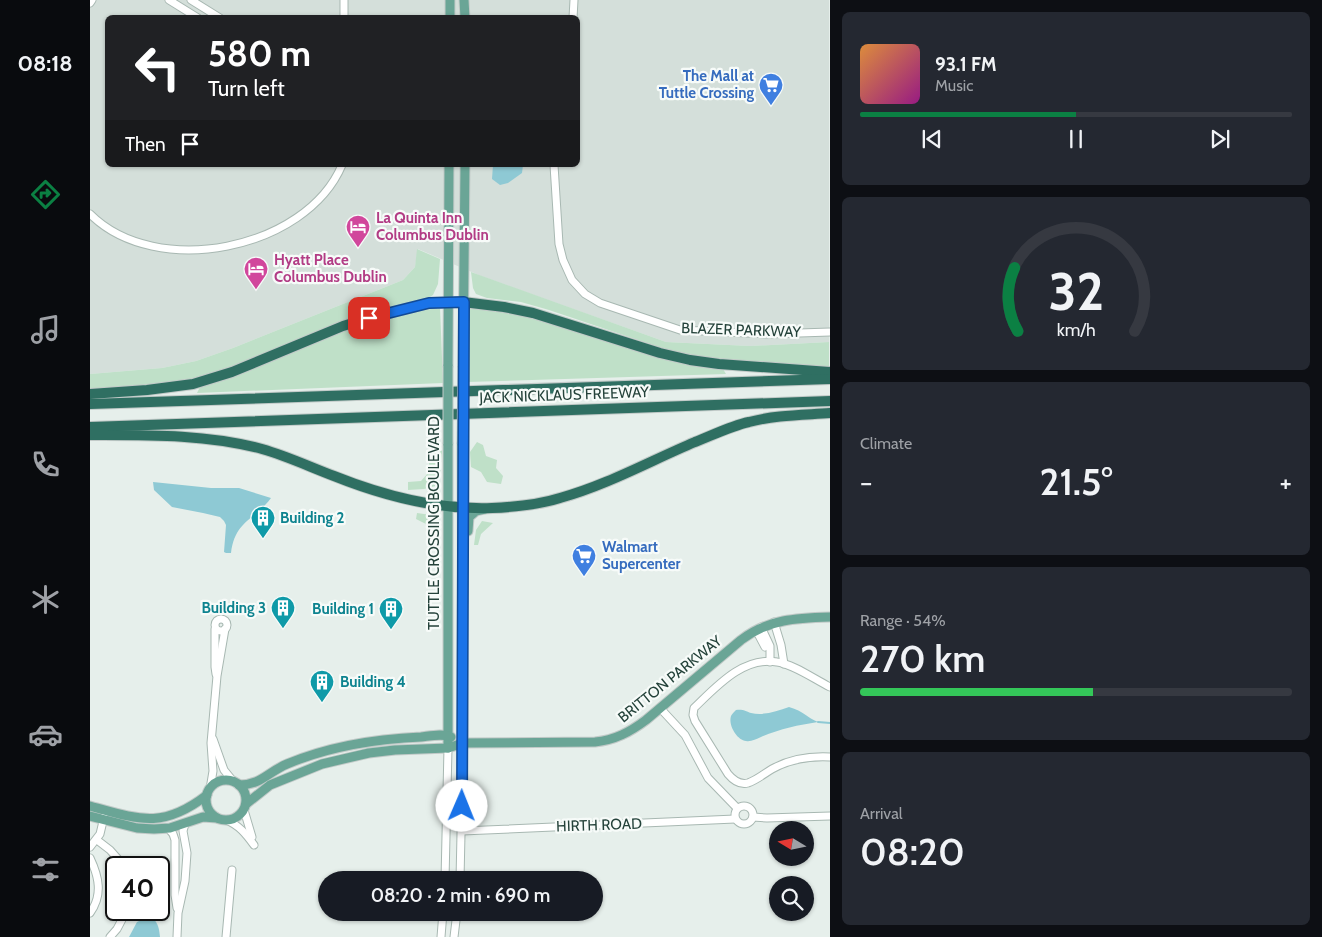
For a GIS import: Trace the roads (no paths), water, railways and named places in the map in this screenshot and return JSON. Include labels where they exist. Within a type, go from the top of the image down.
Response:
[{"type":"highway","points":[[90,394],[147,390],[193,384],[232,372],[343,326],[429,303],[448,302],[504,307],[533,313],[660,353],[690,360],[719,364],[830,372]]},
{"type":"highway","name":"JACK NICKLAUS FREEWAY","points":[[90,404],[830,379]]},
{"type":"highway","name":"JACK NICKLAUS FREEWAY","points":[[90,427],[830,401]]},
{"type":"highway","points":[[90,435],[179,438],[246,445],[282,455],[336,477],[403,498],[462,507],[492,508],[526,506],[560,499],[709,436],[749,422],[830,413]]},
{"type":"main road","points":[[450,0],[450,15]]},
{"type":"main road","points":[[464,0],[465,15]]},
{"type":"main road","name":"TUTTLE CROSSING BOULEVARD","points":[[448,748],[449,167]]},
{"type":"main road","name":"TUTTLE CROSSING BOULEVARD","points":[[463,743],[462,444],[465,167]]},
{"type":"main road","points":[[463,568],[466,559],[469,517],[476,512],[492,508]]},
{"type":"main road","name":"BRITTON PARKWAY","points":[[463,743],[603,741],[615,738],[632,730],[741,640],[759,629],[774,622],[796,618],[830,617]]},
{"type":"main road","points":[[90,806],[127,816],[153,819],[166,818],[185,810],[220,781],[236,783],[257,782],[284,765],[340,747],[392,738],[448,736],[463,743]]},
{"type":"main road","points":[[90,816],[137,828],[154,829],[185,824],[203,817],[236,818],[245,807],[270,785],[322,764],[386,751],[448,748],[463,743]]},
{"type":"main road","points":[[236,783],[245,793],[245,807]]},
{"type":"main road","points":[[208,792],[208,808],[221,819]]},
{"type":"street","points":[[169,0],[193,15]]},
{"type":"street","points":[[190,0],[215,15]]},
{"type":"street","points":[[344,0],[344,15]]},
{"type":"street","points":[[573,15],[574,0]]},
{"type":"street","points":[[90,214],[113,231],[147,244],[185,250],[227,246],[270,233],[289,223],[315,204],[341,167]]},
{"type":"street","name":"BLAZER PARKWAY","points":[[554,167],[559,244],[563,260],[572,280],[585,294],[600,303],[680,330],[769,334],[830,332]]},
{"type":"street","points":[[208,792],[214,771],[211,754],[217,676],[227,622],[221,619],[215,622],[214,667],[217,676]]},
{"type":"street","points":[[774,622],[784,664]]},
{"type":"street","points":[[215,629],[220,632],[225,630]]},
{"type":"street","points":[[759,629],[768,649],[767,662]]},
{"type":"street","points":[[768,649],[781,645]]},
{"type":"street","points":[[830,687],[784,664],[776,661],[767,662],[740,669],[694,708],[693,715],[695,722],[728,774],[733,780],[740,783],[748,783],[775,767],[799,759],[830,757]]},
{"type":"street","points":[[660,708],[685,735],[708,778],[737,808]]},
{"type":"street","points":[[212,736],[224,770],[236,783]]},
{"type":"street","name":"TUTTLE CROSSING BOULEVARD","points":[[460,871],[463,743]]},
{"type":"street","name":"TUTTLE CROSSING BOULEVARD","points":[[445,871],[448,748]]},
{"type":"street","points":[[741,806],[749,807],[753,817],[745,824],[739,823],[735,819],[734,814],[737,808],[741,806]]},
{"type":"street","points":[[221,819],[233,823],[244,831],[254,845],[245,807]]},
{"type":"street","points":[[90,847],[97,840],[106,810]]},
{"type":"street","points":[[753,817],[830,816]]},
{"type":"street","name":"HIRTH ROAD","points":[[462,831],[735,819]]},
{"type":"street","points":[[177,937],[178,913],[187,853],[185,824]]},
{"type":"street","points":[[168,828],[174,834],[175,840],[175,895],[178,913]]},
{"type":"street","points":[[97,840],[115,856]]},
{"type":"street","points":[[90,858],[96,872],[100,891],[90,914]]},
{"type":"street","points":[[226,937],[232,870]]},
{"type":"street","points":[[110,937],[121,921]]},
{"type":"street","points":[[441,937],[442,921]]},
{"type":"street","points":[[454,937],[456,921]]},
{"type":"water","points":[[493,167],[523,167],[522,173],[508,183],[500,185],[492,179]]},
{"type":"water","points":[[153,482],[211,488],[239,488],[271,498],[241,527],[233,542],[231,553],[226,553],[224,552],[226,525],[220,517],[172,507],[154,490]]},
{"type":"water","points":[[789,707],[818,722],[796,726],[750,741],[739,738],[732,728],[730,720],[736,710],[761,714]]},
{"type":"water","points":[[155,921],[160,937],[129,937],[137,922]]},
{"type":"waterway","points":[[818,722],[830,723]]},
{"type":"place","name":"The Mall at Tuttle Crossing","points":[[771,106]]},
{"type":"place","name":"La Quinta Inn Columbus Dublin","points":[[358,248]]},
{"type":"place","name":"Hyatt Place Columbus Dublin","points":[[256,290]]},
{"type":"place","name":"Building 2","points":[[263,539]]},
{"type":"place","name":"Walmart Supercenter","points":[[584,577]]},
{"type":"place","name":"Building 3","points":[[283,629]]},
{"type":"place","name":"Building 1","points":[[391,630]]},
{"type":"place","name":"Building 4","points":[[322,703]]}]
